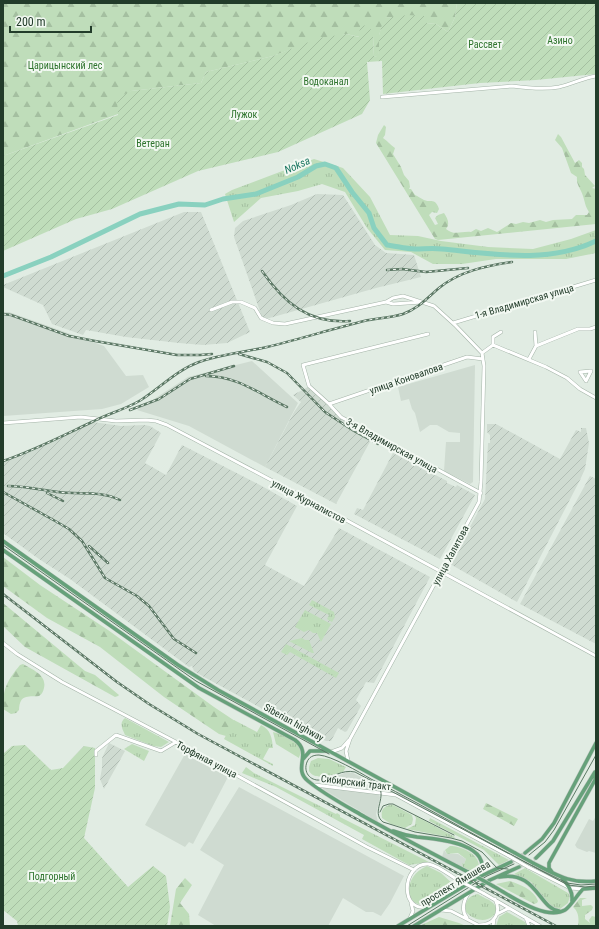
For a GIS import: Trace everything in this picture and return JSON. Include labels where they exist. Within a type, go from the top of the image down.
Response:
[{"type":"main road","name":"Siberian highway","points":[[3,541],[178,665],[218,690],[561,877],[574,882],[596,881]]},
{"type":"main road","name":"Siberian highway","points":[[3,550],[199,688],[295,740],[302,746],[301,766],[303,775],[306,779],[345,806],[544,912],[554,914],[562,911]]},
{"type":"main road","points":[[525,853],[542,839],[554,823],[596,743]]},
{"type":"main road","points":[[302,760],[310,751],[319,750],[331,752]]},
{"type":"main road","points":[[536,858],[557,836],[596,772]]},
{"type":"main road","points":[[552,872],[548,865],[595,780],[596,772]]},
{"type":"main road","points":[[386,829],[407,835],[447,841],[474,852],[481,860],[483,867],[479,877]]},
{"type":"main road","name":"проспект Ямашева","points":[[398,926],[479,877],[511,862]]},
{"type":"main road","name":"проспект Ямашева","points":[[414,926],[490,880],[519,867]]},
{"type":"main road","points":[[490,880],[503,876],[521,879],[533,886],[551,908],[558,911],[568,908],[583,889],[596,888]]},
{"type":"main road","points":[[561,877],[570,888],[572,902]]},
{"type":"street","points":[[382,97],[512,86],[529,89],[559,87],[585,78],[596,76]]},
{"type":"street","name":"1-я Владимирская улица","points":[[453,323],[596,280]]},
{"type":"street","points":[[211,310],[232,302],[241,302],[255,308],[261,318],[273,323],[285,324],[386,302],[393,298],[403,296],[434,306],[482,353],[493,345]]},
{"type":"street","points":[[386,302],[393,304],[422,302]]},
{"type":"street","points":[[536,346],[578,329],[590,329],[596,327]]},
{"type":"street","points":[[493,345],[493,337],[501,332]]},
{"type":"street","points":[[529,359],[536,346],[535,332]]},
{"type":"street","name":"3-я Владимирская улица","points":[[428,334],[303,365],[310,386],[341,417],[481,492]]},
{"type":"street","points":[[493,345],[529,359],[567,378],[580,389],[596,398]]},
{"type":"street","name":"улица Халитова","points":[[350,739],[479,502],[481,492],[484,366],[482,353]]},
{"type":"street","name":"улица Коновалова","points":[[329,404],[467,357],[483,359]]},
{"type":"street","points":[[591,371],[596,370]]},
{"type":"street","name":"улица Журналистов","points":[[3,423],[81,416],[116,420],[156,421],[228,457],[596,656]]},
{"type":"street","name":"Торфяная улица","points":[[3,642],[17,654],[62,682],[176,742],[368,847],[414,870]]},
{"type":"street","points":[[96,755],[96,751],[116,735],[161,751],[176,742]]},
{"type":"street","points":[[331,752],[342,748],[350,739]]},
{"type":"street","points":[[348,761],[346,751],[350,739]]},
{"type":"street","points":[[315,785],[396,795],[528,867],[570,888],[583,889]]},
{"type":"street","points":[[436,904],[425,907],[418,906],[411,901],[408,895],[406,889],[408,881],[414,870],[421,866],[431,865],[495,899],[540,926]]},
{"type":"street","name":"проспект Ямашева","points":[[469,892],[463,906],[464,915],[470,920]]},
{"type":"street","points":[[495,899],[498,914]]},
{"type":"street","name":"проспект Ямашева","points":[[409,920],[413,911],[411,901]]},
{"type":"street","points":[[493,926],[494,920],[498,914],[507,909],[512,909]]},
{"type":"street","name":"проспект Ямашева","points":[[439,910],[451,911],[470,920]]},
{"type":"street","points":[[526,918],[529,926]]},
{"type":"street","points":[[470,920],[479,925],[486,924],[494,920]]},
{"type":"shaded area","points":[[317,194],[343,195],[375,245],[386,253],[414,255],[421,277],[266,319],[262,317],[234,237],[235,228],[243,221],[291,205]]},
{"type":"shaded area","points":[[184,212],[201,212],[250,332],[227,343],[203,345],[179,343],[126,337],[86,330],[83,335],[52,324],[43,305],[3,287],[3,285]]},
{"type":"shaded area","points":[[3,312],[9,312],[104,346],[126,376],[143,375],[149,387],[121,404],[102,409],[3,416]]},
{"type":"shaded area","points":[[252,361],[298,403],[265,467],[189,426],[137,410],[188,377]]},
{"type":"shaded area","points":[[475,365],[473,482],[470,484],[444,471],[446,442],[460,442],[460,433],[449,432],[437,425],[430,425],[420,432],[415,413],[409,399],[401,401],[398,387]]},
{"type":"shaded area","points":[[308,387],[348,425],[372,438],[336,504],[265,467],[294,412],[301,402],[293,395]]},
{"type":"shaded area","points":[[93,422],[121,426],[144,425],[150,426],[161,433],[145,463],[166,475],[182,445],[260,485],[297,506],[265,565],[304,586],[339,528],[430,577],[374,683],[366,682],[356,700],[361,706],[347,731],[345,732],[338,728],[331,741],[326,741],[298,728],[204,677],[194,671],[192,666],[189,667],[70,579],[3,533],[3,462]]},
{"type":"shaded area","points":[[487,424],[496,424],[560,459],[576,430],[581,432],[581,428],[586,428],[589,443],[585,469],[517,602],[450,564],[485,499],[488,443],[490,443],[490,435],[487,432]]},
{"type":"shaded area","points":[[393,453],[447,481],[447,483],[456,487],[457,485],[475,495],[440,559],[354,514],[357,508],[363,510]]},
{"type":"shaded area","points":[[590,476],[596,479],[596,644],[520,604]]},
{"type":"shaded area","points":[[109,743],[125,751],[104,789],[100,779],[102,758]]},
{"type":"shaded area","points":[[185,754],[228,777],[193,844],[189,842],[185,847],[145,825]]},
{"type":"shaded area","points":[[347,772],[363,778],[378,788],[380,798],[376,814],[378,822],[323,789],[322,782]]},
{"type":"shaded area","points":[[239,787],[404,876],[390,903],[381,916],[373,912],[366,912],[343,898],[328,926],[216,926],[198,915],[224,865],[200,850]]},
{"type":"shaded area","points":[[596,816],[596,853],[589,851],[587,852],[577,848],[575,845],[589,819],[593,821]]},
{"type":"shaded area","points":[[444,850],[447,854],[458,854],[466,859],[463,867],[442,857]]},
{"type":"green space","name":"Царицынский лес","points":[[3,3],[457,3],[455,17],[448,32],[436,24],[396,17],[385,18],[379,35],[378,56],[374,57],[373,35],[360,37],[346,34],[292,49],[273,56],[206,72],[201,83],[131,91],[118,114],[3,156]]},
{"type":"green space","points":[[457,3],[596,3],[596,74],[536,80],[480,83],[383,94],[382,61],[367,62],[370,100],[362,114],[278,152],[198,171],[112,209],[76,219],[3,251],[3,156],[118,115],[117,98],[131,91],[201,83],[206,72],[273,56],[319,38],[346,34],[359,37],[360,26],[369,25],[373,35],[374,57],[377,56],[379,52],[379,35],[384,18],[408,15],[424,16],[426,23],[436,24],[448,32],[455,17]]},
{"type":"green space","points":[[384,125],[386,127],[383,138],[395,148],[393,154],[404,175],[409,181],[409,189],[411,189],[415,195],[424,200],[433,201],[436,203],[439,209],[437,213],[432,212],[429,215],[435,225],[438,224],[435,218],[444,213],[448,221],[446,229],[455,233],[471,232],[476,229],[481,231],[488,228],[497,232],[511,223],[529,223],[540,220],[546,222],[572,219],[576,215],[587,215],[589,212],[578,185],[577,177],[571,173],[562,148],[555,140],[558,134],[575,163],[579,160],[582,163],[585,175],[595,186],[592,188],[596,189],[596,224],[438,240],[435,239],[376,143],[378,135]]},
{"type":"green space","points":[[314,159],[343,168],[370,197],[390,235],[418,236],[441,241],[488,247],[533,249],[571,239],[596,230],[596,253],[566,259],[496,259],[462,264],[433,264],[411,252],[385,250],[367,228],[345,192],[322,184],[298,191],[261,198],[234,222],[225,194]]},
{"type":"green space","points":[[3,557],[40,585],[108,630],[235,721],[226,736],[219,734],[164,697],[100,647],[47,618],[3,586]]},
{"type":"green space","points":[[312,600],[334,612],[335,617],[332,622],[327,619],[329,615],[309,605]]},
{"type":"green space","points":[[3,603],[85,671],[95,675],[119,695],[115,697],[25,647],[3,626]]},
{"type":"green space","points":[[305,610],[331,624],[321,642],[317,633],[313,633],[309,630],[304,632],[295,627]]},
{"type":"green space","points":[[302,638],[309,640],[314,653],[289,641]]},
{"type":"green space","points":[[286,644],[339,673],[336,678],[290,652],[287,655],[281,652]]},
{"type":"green space","points":[[23,664],[41,676],[44,683],[44,688],[39,696],[25,697],[21,701],[19,710],[16,713],[11,714],[3,709],[5,690],[12,676],[20,665]]},
{"type":"green space","points":[[125,718],[169,742],[161,747],[153,746],[125,735],[122,728],[122,722]]},
{"type":"green space","points":[[234,720],[257,732],[261,725],[267,729],[273,748],[269,748],[263,759],[273,764],[273,766],[224,739]]},
{"type":"green space","points":[[273,732],[290,738],[298,744],[301,752],[299,758],[276,744]]},
{"type":"green space","points":[[132,744],[149,751],[144,761],[124,749]]},
{"type":"green space","name":"Подгорный","points":[[25,745],[51,770],[63,768],[84,746],[95,748],[95,788],[84,838],[128,887],[153,866],[166,876],[170,907],[167,926],[18,926],[17,921],[3,910],[3,754],[12,746]]},
{"type":"green space","points":[[318,758],[329,759],[346,767],[343,772],[320,777],[316,776],[309,771],[309,767],[311,761]]},
{"type":"green space","points":[[246,767],[254,773],[336,814],[337,813],[340,817],[429,862],[409,865],[362,839],[364,835],[276,787],[242,773]]},
{"type":"green space","points":[[486,803],[518,819],[514,826],[483,809]]},
{"type":"green space","points":[[389,805],[393,805],[412,815],[412,824],[405,828],[391,824],[382,818],[382,810]]},
{"type":"green space","points":[[414,815],[455,837],[407,829],[415,825],[416,818]]},
{"type":"green space","points":[[430,818],[509,860],[499,865],[484,850],[429,821]]},
{"type":"green space","points":[[450,846],[462,848],[476,858],[479,863],[479,868],[476,874],[463,867],[462,863],[464,864],[466,859],[458,853],[447,854],[445,850]]},
{"type":"green space","points":[[427,866],[441,873],[454,885],[428,903],[415,903],[409,892],[410,885],[418,871]]},
{"type":"green space","points":[[525,868],[568,893],[570,896],[568,903],[560,909],[552,907],[531,882],[514,874]]},
{"type":"green space","points":[[185,878],[192,885],[180,903],[189,914],[190,926],[170,926],[176,889]]},
{"type":"green space","points":[[510,881],[530,890],[536,897],[538,901],[537,903],[534,904],[496,884]]},
{"type":"green space","points":[[478,894],[493,903],[496,908],[496,912],[493,916],[484,920],[472,917],[466,912],[466,902],[472,896]]},
{"type":"green space","points":[[580,898],[587,898],[582,900],[582,906],[591,905],[593,907],[592,910],[585,915],[585,919],[590,923],[589,920],[592,916],[596,917],[595,926],[578,926],[578,916],[573,907]]},
{"type":"green space","points":[[507,912],[525,922],[527,926],[496,926],[499,917]]},
{"type":"green space","points":[[439,917],[459,923],[466,926],[419,926]]},
{"type":"waterway","name":"Noksa","points":[[3,276],[51,257],[140,214],[179,204],[205,205],[223,199],[256,194],[298,177],[316,166],[325,164],[336,168],[352,192],[369,213],[374,228],[387,245],[412,249],[439,249],[520,256],[559,253],[596,241]]},
{"type":"tunnel","points":[[511,862],[525,853]]},
{"type":"tunnel","points":[[519,867],[536,858]]},
{"type":"tram line","points":[[3,545],[196,681],[329,754]]},
{"type":"tram line","points":[[596,884],[581,885],[567,883],[517,858],[420,805],[331,758],[315,755],[307,762],[306,769],[308,775],[313,779],[320,780],[341,773],[350,771],[355,772],[568,885],[585,887],[596,886]]},
{"type":"tram line","points":[[529,855],[545,842],[554,830],[596,755]]},
{"type":"tram line","points":[[377,784],[381,794],[378,814],[383,822],[415,832],[462,841],[482,852],[497,868],[508,869]]},
{"type":"tram line","points":[[380,812],[383,806],[393,804],[454,835]]},
{"type":"tram line","points":[[407,926],[487,876],[514,864]]},
{"type":"railway","points":[[3,461],[38,447],[141,400],[183,369],[191,365],[208,359],[267,347],[364,321],[403,314],[418,306],[447,282],[464,273],[493,265],[512,262]]},
{"type":"railway","points":[[387,270],[402,269],[426,272],[468,268]]},
{"type":"railway","points":[[262,271],[279,293],[299,309],[322,319],[350,321]]},
{"type":"railway","points":[[3,314],[11,315],[69,336],[95,341],[177,355],[212,354]]},
{"type":"railway","points":[[239,354],[267,362],[287,373],[325,412],[354,431],[378,444]]},
{"type":"railway","points":[[130,410],[159,399],[190,379],[234,366]]},
{"type":"railway","points":[[206,376],[218,377],[238,382],[287,407]]},
{"type":"railway","points":[[8,486],[27,487],[66,493],[97,494],[120,500]]},
{"type":"railway","points":[[3,492],[69,529],[82,541],[105,578],[137,596],[149,606],[174,639],[196,653]]},
{"type":"railway","points":[[47,493],[63,501]]},
{"type":"railway","points":[[89,546],[108,563]]},
{"type":"railway","points":[[3,594],[117,682],[149,704],[198,734],[556,926]]},
{"type":"park label","name":"Азино","points":[[560,40]]},
{"type":"park label","name":"Рассвет","points":[[485,44]]},
{"type":"park label","name":"Водоканал","points":[[326,81]]},
{"type":"park label","name":"Лужок","points":[[244,114]]},
{"type":"park label","name":"Ветеран","points":[[153,143]]}]
